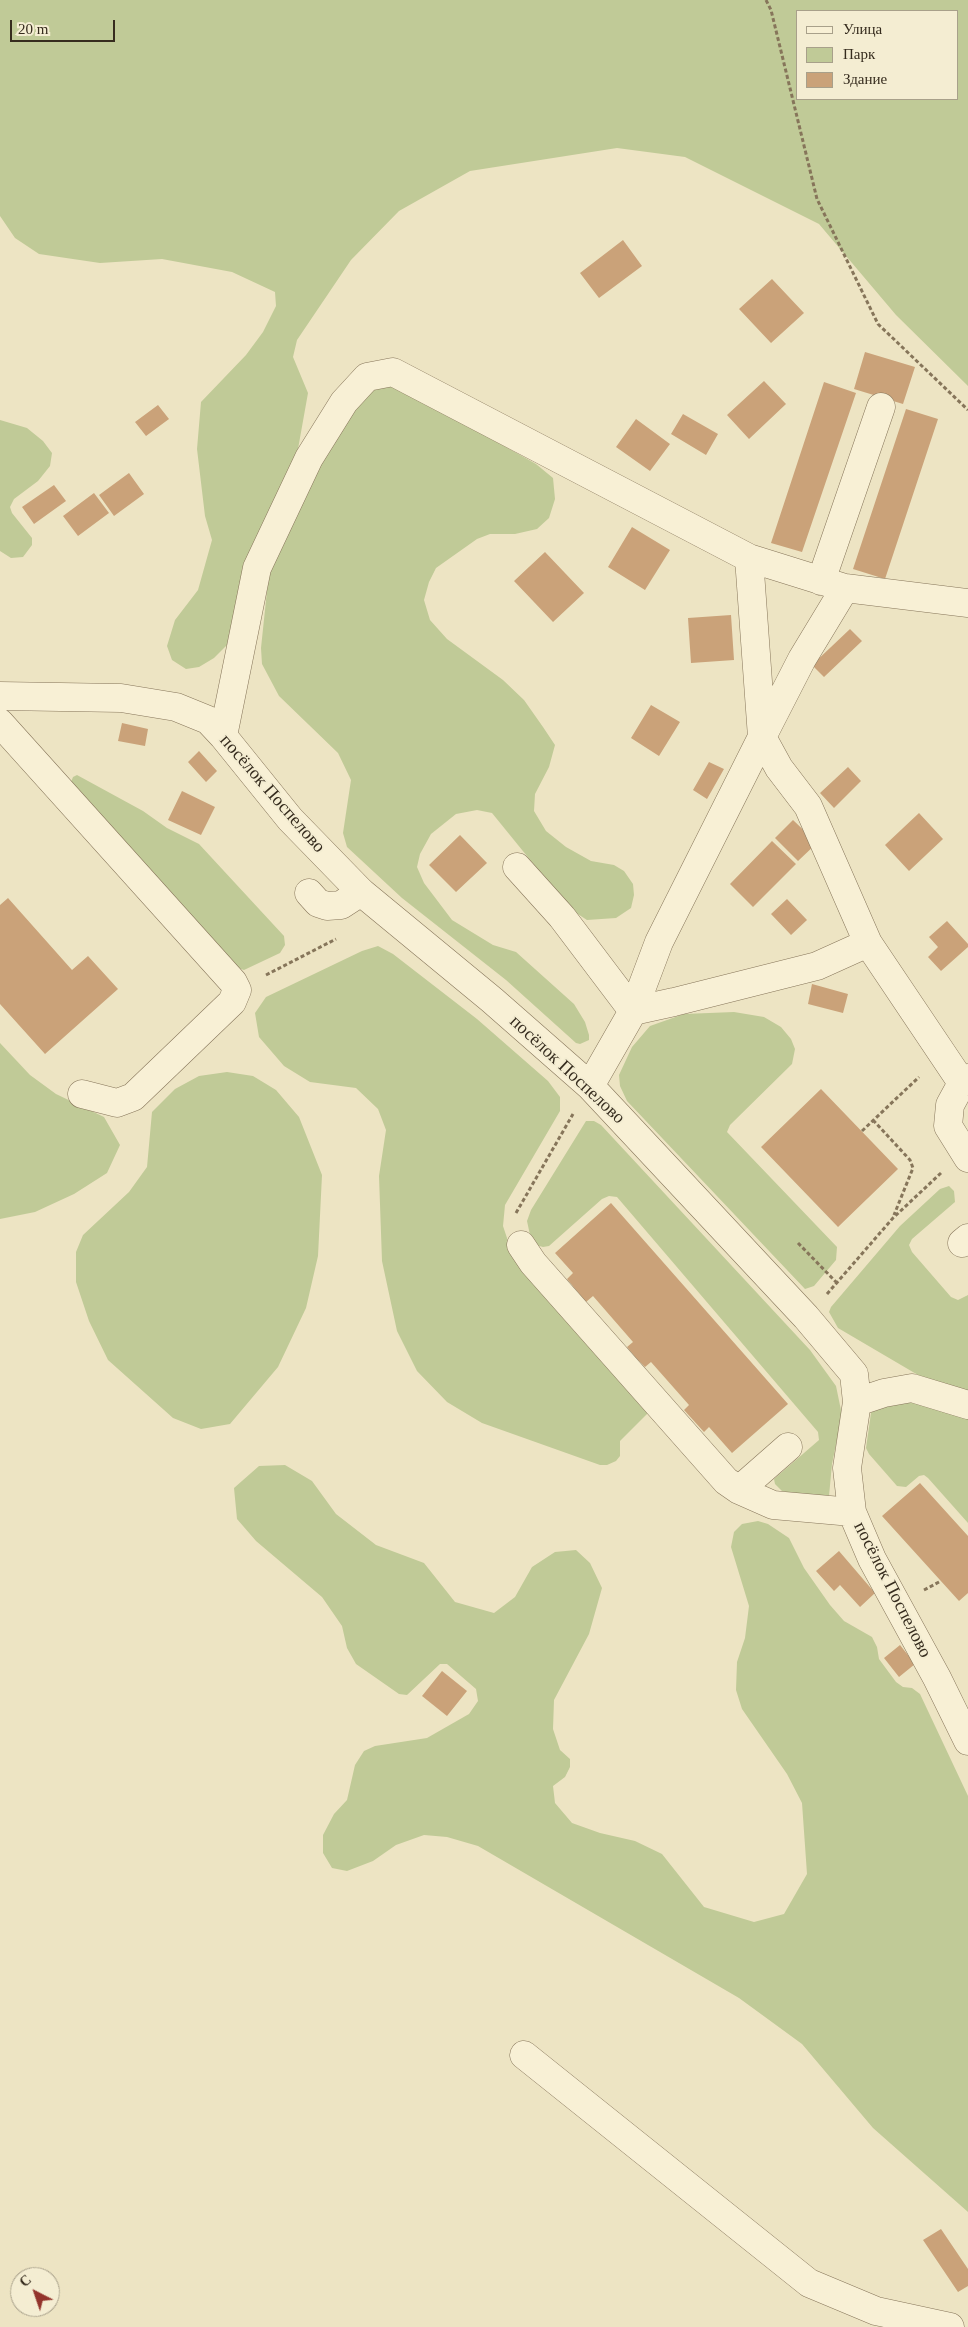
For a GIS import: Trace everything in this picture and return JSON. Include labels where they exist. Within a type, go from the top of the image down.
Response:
[{"type":"street","points":[[223,736],[257,568],[309,458],[344,402],[367,377],[393,372],[749,558],[833,584],[968,603]]},
{"type":"street","points":[[590,1086],[633,1011],[659,942],[802,659],[833,584],[881,407]]},
{"type":"street","points":[[749,558],[762,737],[780,768],[808,806],[868,943],[943,1055],[965,1080],[950,1105],[948,1126],[966,1155]]},
{"type":"street","name":"посёлок Поспелово","points":[[0,696],[121,698],[176,707],[208,720],[290,819],[361,892],[492,1000],[590,1086],[806,1317],[854,1374],[857,1402],[847,1468],[852,1512],[872,1559],[937,1678],[968,1741]]},
{"type":"street","points":[[1,725],[233,982],[237,990],[232,1002],[132,1097],[117,1103],[82,1094]]},
{"type":"street","points":[[517,867],[562,918],[633,1011]]},
{"type":"street","points":[[309,893],[318,902],[328,906],[340,904],[361,892]]},
{"type":"street","points":[[633,1011],[817,966],[868,943]]},
{"type":"street","points":[[521,1244],[539,1270],[720,1474],[739,1490],[773,1505],[852,1512]]},
{"type":"street","points":[[857,1402],[884,1393],[912,1388],[968,1405]]},
{"type":"street","points":[[739,1490],[788,1447]]},
{"type":"street","points":[[524,2055],[809,2283],[876,2311],[950,2327]]},
{"type":"path","points":[[766,0],[817,199],[878,324],[968,410]]},
{"type":"path","points":[[237,990],[342,936]]},
{"type":"path","points":[[862,1131],[943,1055]]},
{"type":"path","points":[[521,1244],[514,1222],[517,1209],[590,1086]]},
{"type":"path","points":[[873,1120],[910,1160],[913,1168],[912,1176],[893,1218]]},
{"type":"path","points":[[806,1317],[893,1218],[966,1155]]},
{"type":"path","points":[[798,1243],[837,1283]]},
{"type":"green space","points":[[0,0],[968,0],[968,386],[896,315],[819,224],[685,157],[617,148],[470,171],[399,211],[351,260],[297,340],[293,357],[308,393],[298,449],[245,566],[230,642],[214,658],[199,667],[186,669],[172,660],[167,646],[175,620],[198,590],[212,540],[205,516],[197,449],[201,402],[246,355],[263,332],[276,306],[275,292],[232,272],[162,259],[100,263],[39,254],[15,238],[0,216]]},
{"type":"green space","points":[[398,386],[536,464],[553,478],[555,499],[549,518],[537,529],[515,534],[490,534],[477,539],[436,568],[429,582],[424,600],[430,620],[447,639],[503,680],[524,700],[543,727],[555,745],[549,767],[535,794],[534,811],[546,831],[566,847],[591,861],[614,865],[624,871],[633,884],[634,895],[631,908],[616,918],[587,920],[570,909],[492,813],[477,810],[456,814],[431,834],[420,854],[417,867],[424,883],[452,920],[493,945],[516,952],[574,1004],[585,1022],[589,1035],[589,1040],[580,1044],[576,1043],[506,980],[402,898],[347,847],[343,833],[351,780],[338,753],[279,696],[262,664],[261,648],[269,572],[321,461],[353,410],[373,389]]},
{"type":"green space","points":[[0,420],[27,428],[43,441],[52,453],[50,466],[38,481],[14,499],[10,507],[12,513],[32,538],[32,545],[23,557],[11,558],[0,551]]},
{"type":"green space","points":[[77,775],[143,811],[167,828],[199,844],[284,936],[285,945],[280,953],[244,970],[238,968],[71,782],[73,777]]},
{"type":"green space","points":[[378,946],[393,954],[477,1019],[548,1081],[560,1097],[560,1111],[505,1205],[503,1226],[510,1247],[648,1413],[620,1441],[620,1456],[616,1461],[607,1465],[600,1465],[482,1423],[447,1402],[417,1371],[397,1331],[382,1261],[379,1176],[386,1130],[378,1109],[356,1088],[310,1082],[284,1066],[259,1037],[255,1013],[266,997],[362,951]]},
{"type":"green space","points":[[734,1012],[764,1017],[781,1027],[791,1039],[795,1049],[792,1064],[730,1125],[727,1132],[837,1247],[836,1260],[814,1286],[805,1289],[627,1101],[620,1086],[619,1075],[632,1047],[650,1026],[684,1014]]},
{"type":"green space","points":[[0,1043],[30,1075],[56,1094],[104,1117],[120,1145],[107,1173],[74,1194],[35,1212],[0,1219]]},
{"type":"green space","points":[[227,1072],[253,1076],[276,1090],[299,1117],[322,1175],[318,1256],[306,1308],[278,1367],[230,1424],[201,1429],[173,1418],[108,1360],[89,1321],[76,1282],[76,1252],[83,1235],[129,1192],[147,1167],[152,1112],[175,1089],[199,1076]]},
{"type":"green space","points":[[586,1121],[594,1121],[601,1125],[810,1350],[836,1386],[842,1415],[832,1464],[829,1496],[823,1500],[782,1491],[775,1484],[774,1479],[819,1440],[818,1432],[617,1197],[609,1196],[602,1199],[549,1246],[536,1245],[530,1235],[527,1221],[531,1210]]},
{"type":"green space","points":[[949,1186],[954,1191],[955,1202],[912,1239],[909,1245],[912,1252],[951,1297],[958,1300],[968,1295],[968,1392],[918,1375],[838,1328],[829,1312],[831,1307],[900,1226],[940,1189]]},
{"type":"green space","points":[[913,1399],[968,1417],[968,1523],[924,1475],[919,1476],[906,1487],[897,1486],[866,1448],[871,1413],[875,1408]]},
{"type":"green space","points":[[285,1465],[312,1481],[336,1514],[376,1545],[424,1563],[455,1602],[494,1613],[515,1597],[532,1567],[555,1552],[576,1550],[590,1563],[602,1588],[589,1634],[554,1700],[553,1729],[560,1750],[570,1759],[570,1767],[565,1777],[553,1786],[555,1803],[572,1823],[600,1833],[635,1841],[662,1854],[704,1907],[754,1922],[784,1914],[807,1874],[802,1803],[787,1774],[742,1709],[736,1690],[737,1662],[745,1638],[749,1606],[731,1547],[734,1532],[742,1524],[758,1521],[768,1524],[789,1538],[804,1568],[830,1605],[844,1621],[872,1637],[877,1647],[879,1659],[896,1682],[903,1687],[912,1688],[920,1694],[968,1796],[968,2212],[873,2128],[802,2044],[739,1998],[478,1846],[447,1837],[424,1835],[396,1845],[373,1861],[347,1871],[332,1868],[323,1853],[323,1835],[334,1814],[347,1800],[355,1765],[364,1751],[375,1746],[427,1738],[469,1714],[478,1701],[476,1689],[447,1664],[440,1664],[407,1695],[399,1694],[356,1664],[347,1648],[342,1626],[322,1597],[256,1541],[237,1519],[234,1488],[259,1466]]},
{"type":"building","points":[[623,240],[642,266],[599,298],[580,273]]},
{"type":"building","points":[[772,279],[804,313],[771,343],[739,309]]},
{"type":"building","points":[[865,352],[915,367],[903,404],[854,389]]},
{"type":"building","points":[[764,381],[786,404],[749,439],[727,415]]},
{"type":"building","points":[[824,382],[856,393],[802,552],[771,543]]},
{"type":"building","points":[[158,405],[169,419],[146,436],[135,422]]},
{"type":"building","points":[[906,409],[938,419],[885,579],[853,569]]},
{"type":"building","points":[[683,414],[718,434],[706,455],[671,434]]},
{"type":"building","points":[[636,419],[670,444],[650,471],[616,447]]},
{"type":"building","points":[[129,473],[144,494],[114,516],[99,495]]},
{"type":"building","points":[[54,485],[66,501],[34,524],[22,507]]},
{"type":"building","points":[[94,493],[109,513],[78,536],[63,516]]},
{"type":"building","points":[[632,527],[670,550],[645,590],[608,567]]},
{"type":"building","points":[[545,552],[584,593],[553,622],[514,581]]},
{"type":"building","points":[[731,615],[734,660],[691,663],[688,618]]},
{"type":"building","points":[[850,629],[862,641],[824,677],[812,665]]},
{"type":"building","points":[[651,705],[680,722],[659,756],[631,738]]},
{"type":"building","points":[[122,723],[148,729],[145,746],[118,741]]},
{"type":"building","points":[[199,751],[217,771],[206,782],[188,762]]},
{"type":"building","points":[[709,762],[724,769],[707,799],[693,790]]},
{"type":"building","points":[[848,767],[861,781],[834,808],[820,793]]},
{"type":"building","points":[[182,791],[215,807],[201,835],[168,820]]},
{"type":"building","points":[[919,813],[943,839],[909,871],[885,845]]},
{"type":"building","points":[[793,820],[817,843],[798,861],[775,838]]},
{"type":"building","points":[[460,835],[487,863],[456,892],[429,865]]},
{"type":"building","points":[[772,841],[796,864],[753,907],[730,884]]},
{"type":"building","points":[[8,898],[72,970],[88,956],[118,989],[45,1054],[0,1004],[0,905]]},
{"type":"building","points":[[787,899],[807,920],[791,935],[771,914]]},
{"type":"building","points":[[947,921],[968,944],[968,947],[941,971],[928,957],[938,947],[929,937]]},
{"type":"building","points":[[812,984],[848,994],[843,1013],[808,1004]]},
{"type":"building","points":[[821,1089],[898,1169],[838,1227],[761,1147]]},
{"type":"building","points":[[611,1203],[788,1404],[732,1453],[709,1427],[704,1432],[684,1410],[689,1405],[651,1362],[645,1367],[636,1358],[627,1347],[633,1342],[593,1296],[586,1302],[567,1279],[573,1273],[555,1253]]},
{"type":"building","points":[[920,1483],[968,1536],[968,1593],[959,1601],[882,1516]]},
{"type":"building","points":[[839,1551],[875,1593],[860,1607],[840,1585],[834,1591],[816,1571]]},
{"type":"building","points":[[900,1645],[915,1664],[899,1677],[884,1658]]},
{"type":"building","points":[[442,1671],[467,1691],[447,1716],[422,1696]]},
{"type":"building","points":[[941,2229],[968,2269],[968,2286],[958,2292],[923,2240]]}]
